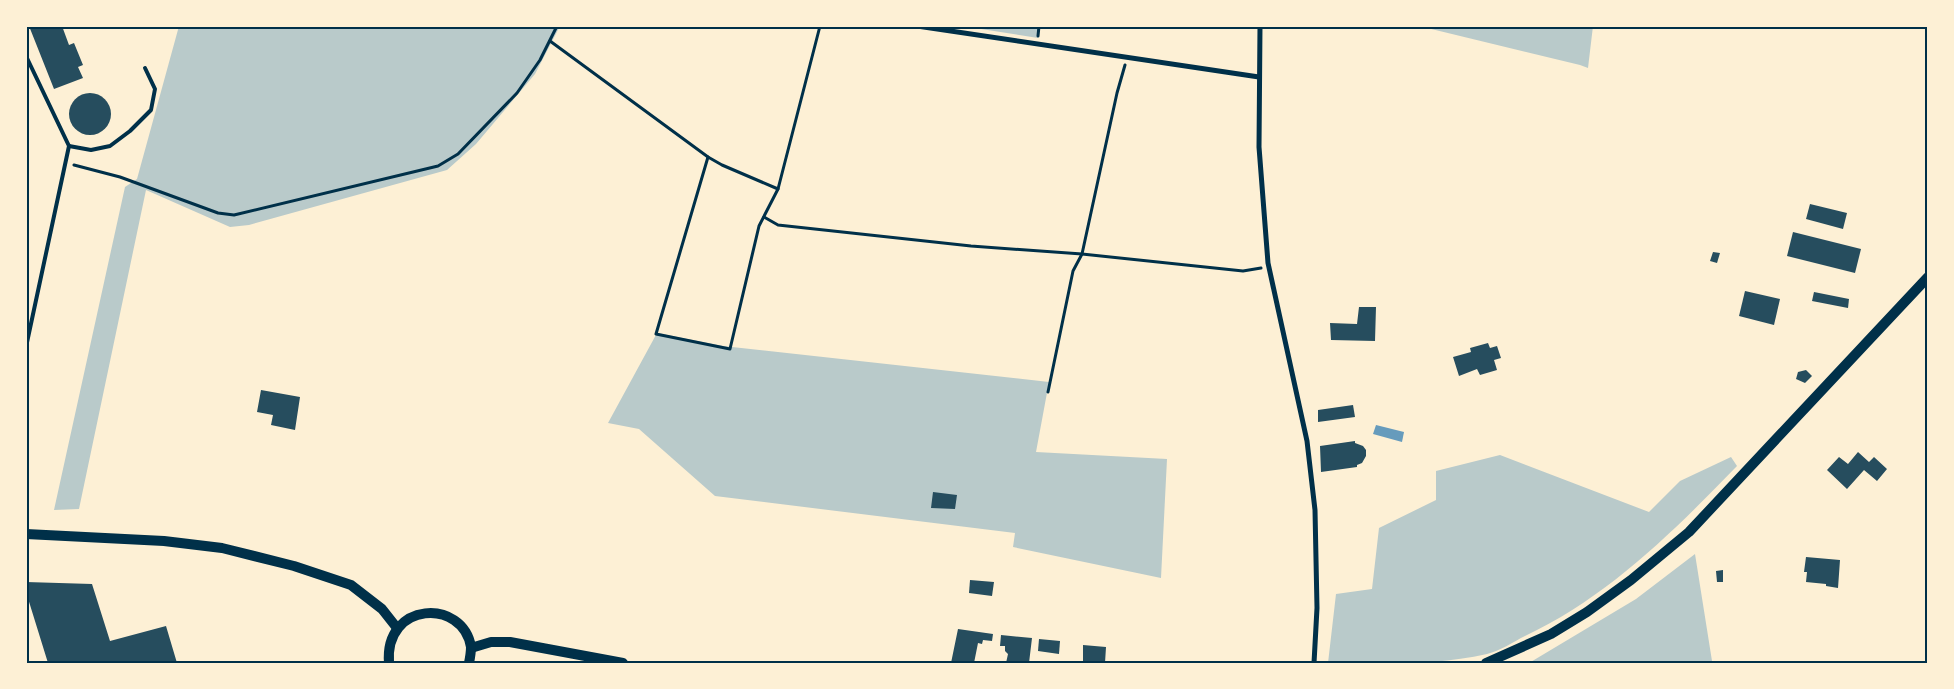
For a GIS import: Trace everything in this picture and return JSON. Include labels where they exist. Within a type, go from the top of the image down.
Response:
[{"type":"main road","points":[[1486,663],[1551,634],[1587,612],[1631,580],[1689,532],[1926,283]]},
{"type":"main road","points":[[26,534],[164,540],[222,548],[276,561],[351,585],[382,609],[397,628]]},
{"type":"main road","points":[[389,663],[389,643],[397,628],[409,618],[426,613],[439,614],[454,620],[465,632],[471,648],[469,663]]},
{"type":"main road","points":[[471,648],[491,642],[510,642],[623,663]]},
{"type":"street","points":[[917,26],[1259,77]]},
{"type":"street","points":[[1260,26],[1259,147],[1268,266],[1307,441],[1315,510],[1317,608],[1314,663]]},
{"type":"lane","points":[[26,56],[69,146],[26,347]]},
{"type":"lane","points":[[69,146],[91,150],[110,146],[130,131],[151,110],[155,89],[145,68]]},
{"type":"path","points":[[66,163],[120,177],[218,213],[234,215],[438,166],[458,154],[517,93],[540,60],[557,26]]},
{"type":"path","points":[[708,157],[656,334],[730,349],[759,226],[778,189],[820,26]]},
{"type":"path","points":[[550,41],[708,157],[778,189]]},
{"type":"path","points":[[1048,392],[1073,271],[1082,254],[1118,93],[1128,58]]},
{"type":"path","points":[[764,217],[778,225],[972,246],[1082,254],[1243,270],[1268,266]]},
{"type":"shaded area","points":[[179,26],[560,26],[535,74],[476,144],[447,170],[249,225],[230,227],[146,190],[79,509],[54,510],[125,187],[137,179]]},
{"type":"shaded area","points":[[962,26],[1039,26],[1038,38]]},
{"type":"shaded area","points":[[1419,26],[1593,26],[1588,68],[1580,65]]},
{"type":"shaded area","points":[[657,333],[723,346],[1049,382],[1036,452],[1167,459],[1161,578],[1013,547],[1015,533],[715,496],[639,429],[608,423]]},
{"type":"shaded area","points":[[1500,455],[1649,512],[1680,481],[1731,457],[1737,466],[1639,561],[1584,602],[1502,649],[1467,658],[1428,662],[1328,663],[1336,594],[1372,589],[1379,528],[1436,500],[1436,471]]},
{"type":"shaded area","points":[[1695,554],[1712,661],[1737,663],[1529,663],[1636,599]]},
{"type":"water","points":[[1376,425],[1404,432],[1402,442],[1373,434]]},
{"type":"building","points":[[29,26],[62,26],[69,45],[74,43],[83,65],[78,67],[83,78],[54,89]]},
{"type":"building","points":[[90,93],[105,99],[111,114],[105,129],[90,135],[75,129],[69,114],[75,99]]},
{"type":"building","points":[[1810,204],[1847,213],[1843,229],[1806,219]]},
{"type":"building","points":[[1793,232],[1861,249],[1855,273],[1787,256]]},
{"type":"building","points":[[1713,252],[1720,253],[1717,263],[1710,261]]},
{"type":"building","points":[[1745,291],[1780,299],[1774,325],[1739,316]]},
{"type":"building","points":[[1814,292],[1849,299],[1848,308],[1812,301]]},
{"type":"building","points":[[1359,307],[1376,307],[1375,341],[1331,340],[1330,323],[1357,324]]},
{"type":"building","points":[[1488,343],[1490,348],[1497,346],[1501,358],[1494,360],[1497,370],[1480,375],[1477,369],[1459,376],[1453,357],[1471,352],[1470,348]]},
{"type":"building","points":[[1806,370],[1812,376],[1805,383],[1796,379],[1798,372]]},
{"type":"building","points":[[261,390],[300,397],[295,430],[271,425],[273,415],[257,412]]},
{"type":"building","points":[[1353,405],[1355,417],[1318,422],[1318,410]]},
{"type":"building","points":[[1355,441],[1355,443],[1363,446],[1366,450],[1366,456],[1362,463],[1357,465],[1357,467],[1321,472],[1320,446]]},
{"type":"building","points":[[1858,452],[1869,462],[1874,457],[1887,469],[1877,481],[1864,470],[1847,489],[1827,470],[1839,457],[1848,464]]},
{"type":"building","points":[[933,492],[957,495],[955,509],[931,508]]},
{"type":"building","points":[[1806,557],[1840,560],[1838,588],[1826,586],[1826,584],[1806,582],[1807,572],[1804,572]]},
{"type":"building","points":[[1723,570],[1723,582],[1717,582],[1716,571]]},
{"type":"building","points":[[970,580],[994,582],[992,596],[969,593]]},
{"type":"building","points":[[26,582],[92,584],[110,641],[166,626],[177,663],[48,663],[26,592]]},
{"type":"building","points":[[958,629],[993,634],[992,641],[983,640],[982,644],[978,643],[974,663],[951,663]]},
{"type":"building","points":[[1001,635],[1032,638],[1029,663],[1006,663],[1008,654],[1005,651],[1005,646],[1000,646]]},
{"type":"building","points":[[1039,639],[1060,641],[1059,654],[1038,651]]},
{"type":"building","points":[[1083,645],[1106,647],[1105,663],[1083,663]]}]
